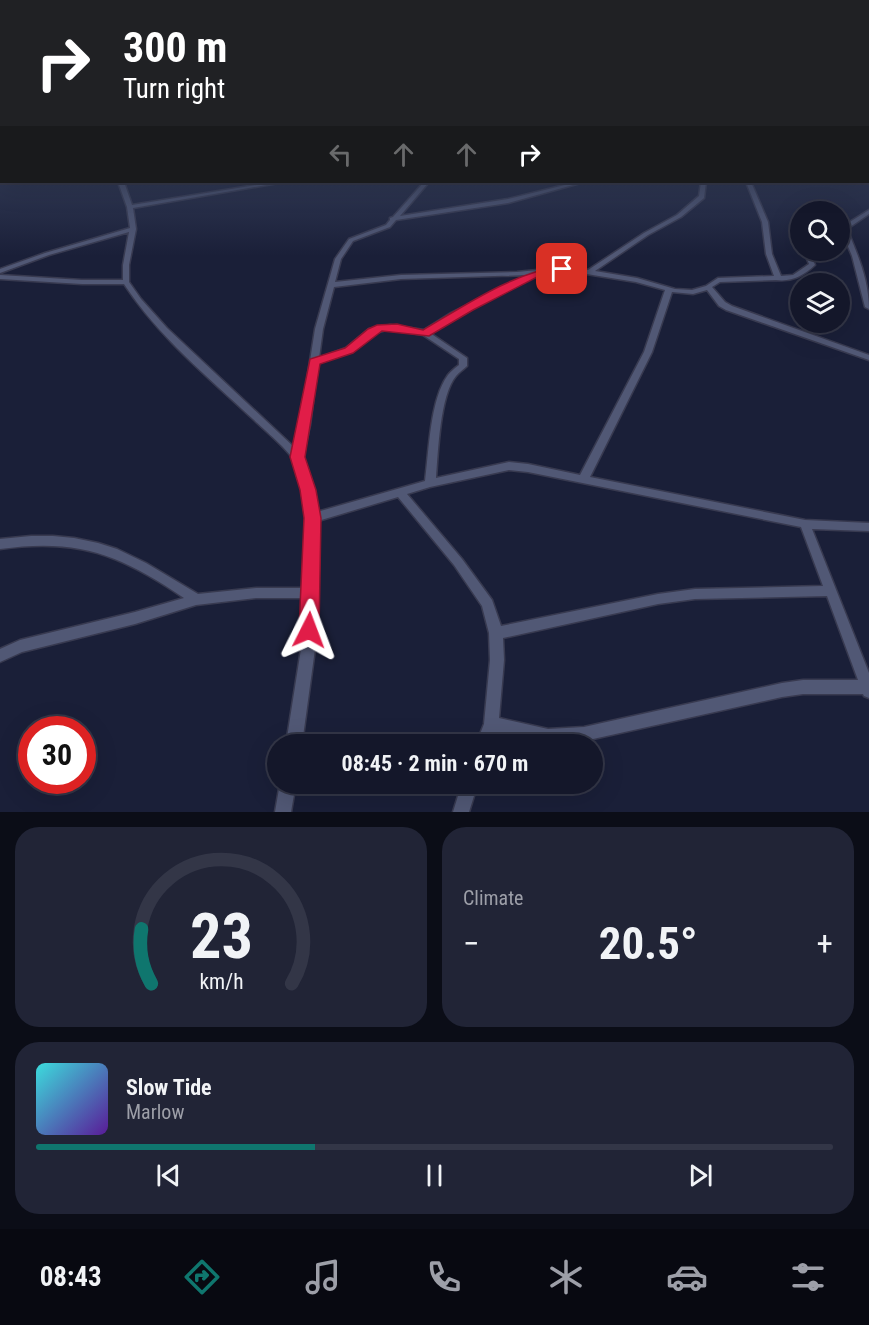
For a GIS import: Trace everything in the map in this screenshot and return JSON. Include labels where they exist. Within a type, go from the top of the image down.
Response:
[{"type":"street","points":[[121,183],[130,207],[133,229],[126,265],[126,282],[164,330],[298,457]]},
{"type":"street","points":[[130,207],[275,183]]},
{"type":"street","points":[[295,734],[308,649],[312,593],[313,518],[308,490],[298,457],[319,329],[338,259],[351,240],[388,226],[425,183]]},
{"type":"street","points":[[393,219],[508,201],[577,183]]},
{"type":"street","points":[[590,272],[646,234],[679,216],[702,197],[703,183]]},
{"type":"street","points":[[749,183],[765,222],[769,254],[779,279]]},
{"type":"street","points":[[850,225],[869,212]]},
{"type":"street","points":[[0,271],[47,254],[133,229]]},
{"type":"street","points":[[850,246],[869,307]]},
{"type":"street","points":[[330,285],[408,276],[541,272],[568,269],[638,280],[669,290],[693,292],[708,287],[718,280],[798,277],[811,267],[810,261]]},
{"type":"street","points":[[425,333],[474,305],[541,272]]},
{"type":"street","points":[[0,277],[126,282]]},
{"type":"street","points":[[708,287],[722,304],[729,308],[869,358]]},
{"type":"street","points":[[583,480],[648,352],[669,290]]},
{"type":"street","points":[[314,362],[349,350],[372,331],[381,328],[397,328],[425,333],[463,358],[463,366],[452,375],[444,393],[437,419],[430,483]]},
{"type":"street","points":[[313,518],[430,483],[509,466],[805,524],[869,527]]},
{"type":"street","points":[[400,492],[488,604],[496,633],[497,660],[491,724],[488,734]]},
{"type":"street","points":[[491,724],[548,736],[584,735],[782,690],[803,687],[868,689],[805,524]]},
{"type":"street","points":[[0,544],[29,540],[94,546],[176,585],[196,600]]},
{"type":"street","points":[[496,633],[658,599],[695,594],[831,591]]},
{"type":"street","points":[[0,656],[20,646],[135,618],[196,600],[256,593],[312,593]]},
{"type":"street","points":[[283,812],[286,794]]},
{"type":"street","points":[[460,812],[466,794]]},
{"type":"route","points":[[309,630],[313,518],[308,490],[298,457],[314,362],[349,350],[372,331],[381,328],[390,327],[425,333],[469,307],[541,272],[562,269]]}]
